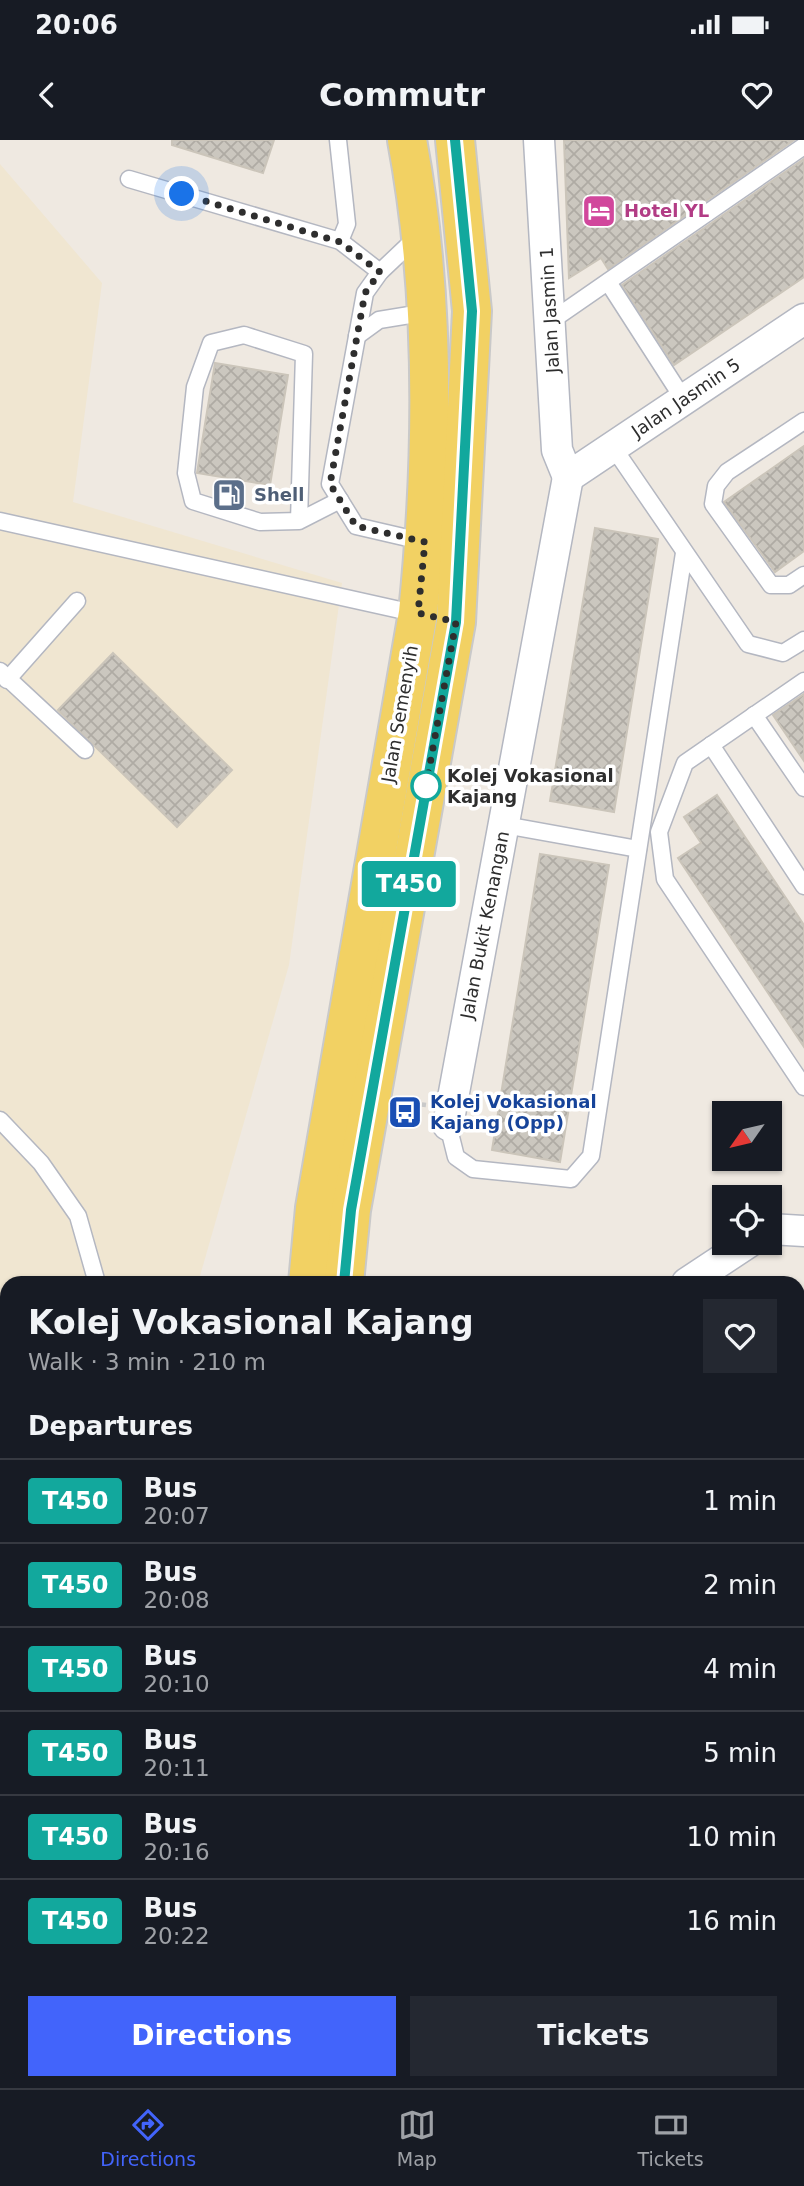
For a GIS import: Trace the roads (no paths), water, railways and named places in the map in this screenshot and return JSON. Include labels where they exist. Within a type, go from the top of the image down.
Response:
[{"type":"main road","name":"Jalan Semenyih","points":[[309,1276],[315,1208],[437,618],[425,542],[430,433],[428,312],[421,233],[407,140]]},
{"type":"main road","name":"Jalan Semenyih","points":[[345,1276],[351,1210],[437,618],[472,311],[458,151]]},
{"type":"street","name":"Jalan Jasmin 1","points":[[539,140],[557,450],[568,477]]},
{"type":"street","name":"Jalan Jasmin 5","points":[[568,477],[804,319]]},
{"type":"street","name":"Jalan Bukit Kenangan","points":[[448,1125],[568,477]]},
{"type":"street","points":[[782,1230],[804,1231]]},
{"type":"street","points":[[698,1276],[729,1255]]},
{"type":"lane","points":[[338,140],[347,224],[340,242]]},
{"type":"lane","points":[[551,320],[804,146]]},
{"type":"lane","points":[[129,179],[340,242],[380,272]]},
{"type":"lane","points":[[421,233],[380,272],[365,293],[330,484],[356,526],[425,542]]},
{"type":"lane","points":[[608,282],[684,400]]},
{"type":"lane","points":[[357,336],[379,320],[428,312]]},
{"type":"lane","points":[[299,522],[304,354],[244,335],[212,343],[195,387],[186,473],[193,501],[260,522],[299,522],[341,500]]},
{"type":"lane","points":[[804,421],[727,472],[716,486],[713,503],[771,585],[789,585],[804,575]]},
{"type":"lane","points":[[613,447],[748,644],[783,653],[804,640]]},
{"type":"lane","points":[[0,521],[437,618]]},
{"type":"lane","points":[[448,1125],[456,1157],[473,1168],[571,1179],[591,1156],[684,553]]},
{"type":"lane","points":[[77,601],[3,675],[85,750]]},
{"type":"lane","points":[[804,681],[685,763],[659,832],[665,879],[804,1087]]},
{"type":"lane","points":[[754,715],[804,788]]},
{"type":"lane","points":[[711,745],[804,886]]},
{"type":"lane","points":[[504,825],[638,849]]},
{"type":"lane","points":[[0,1120],[41,1163],[78,1216],[95,1276]]},
{"type":"place","name":"Hotel YL","points":[[599,211]]},
{"type":"place","name":"Shell","points":[[229,495]]},
{"type":"place","name":"Kolej Vokasional Kajang","points":[[426,786]]},
{"type":"place","name":"Kolej Vokasional Kajang (Opp)","points":[[405,1112]]}]
